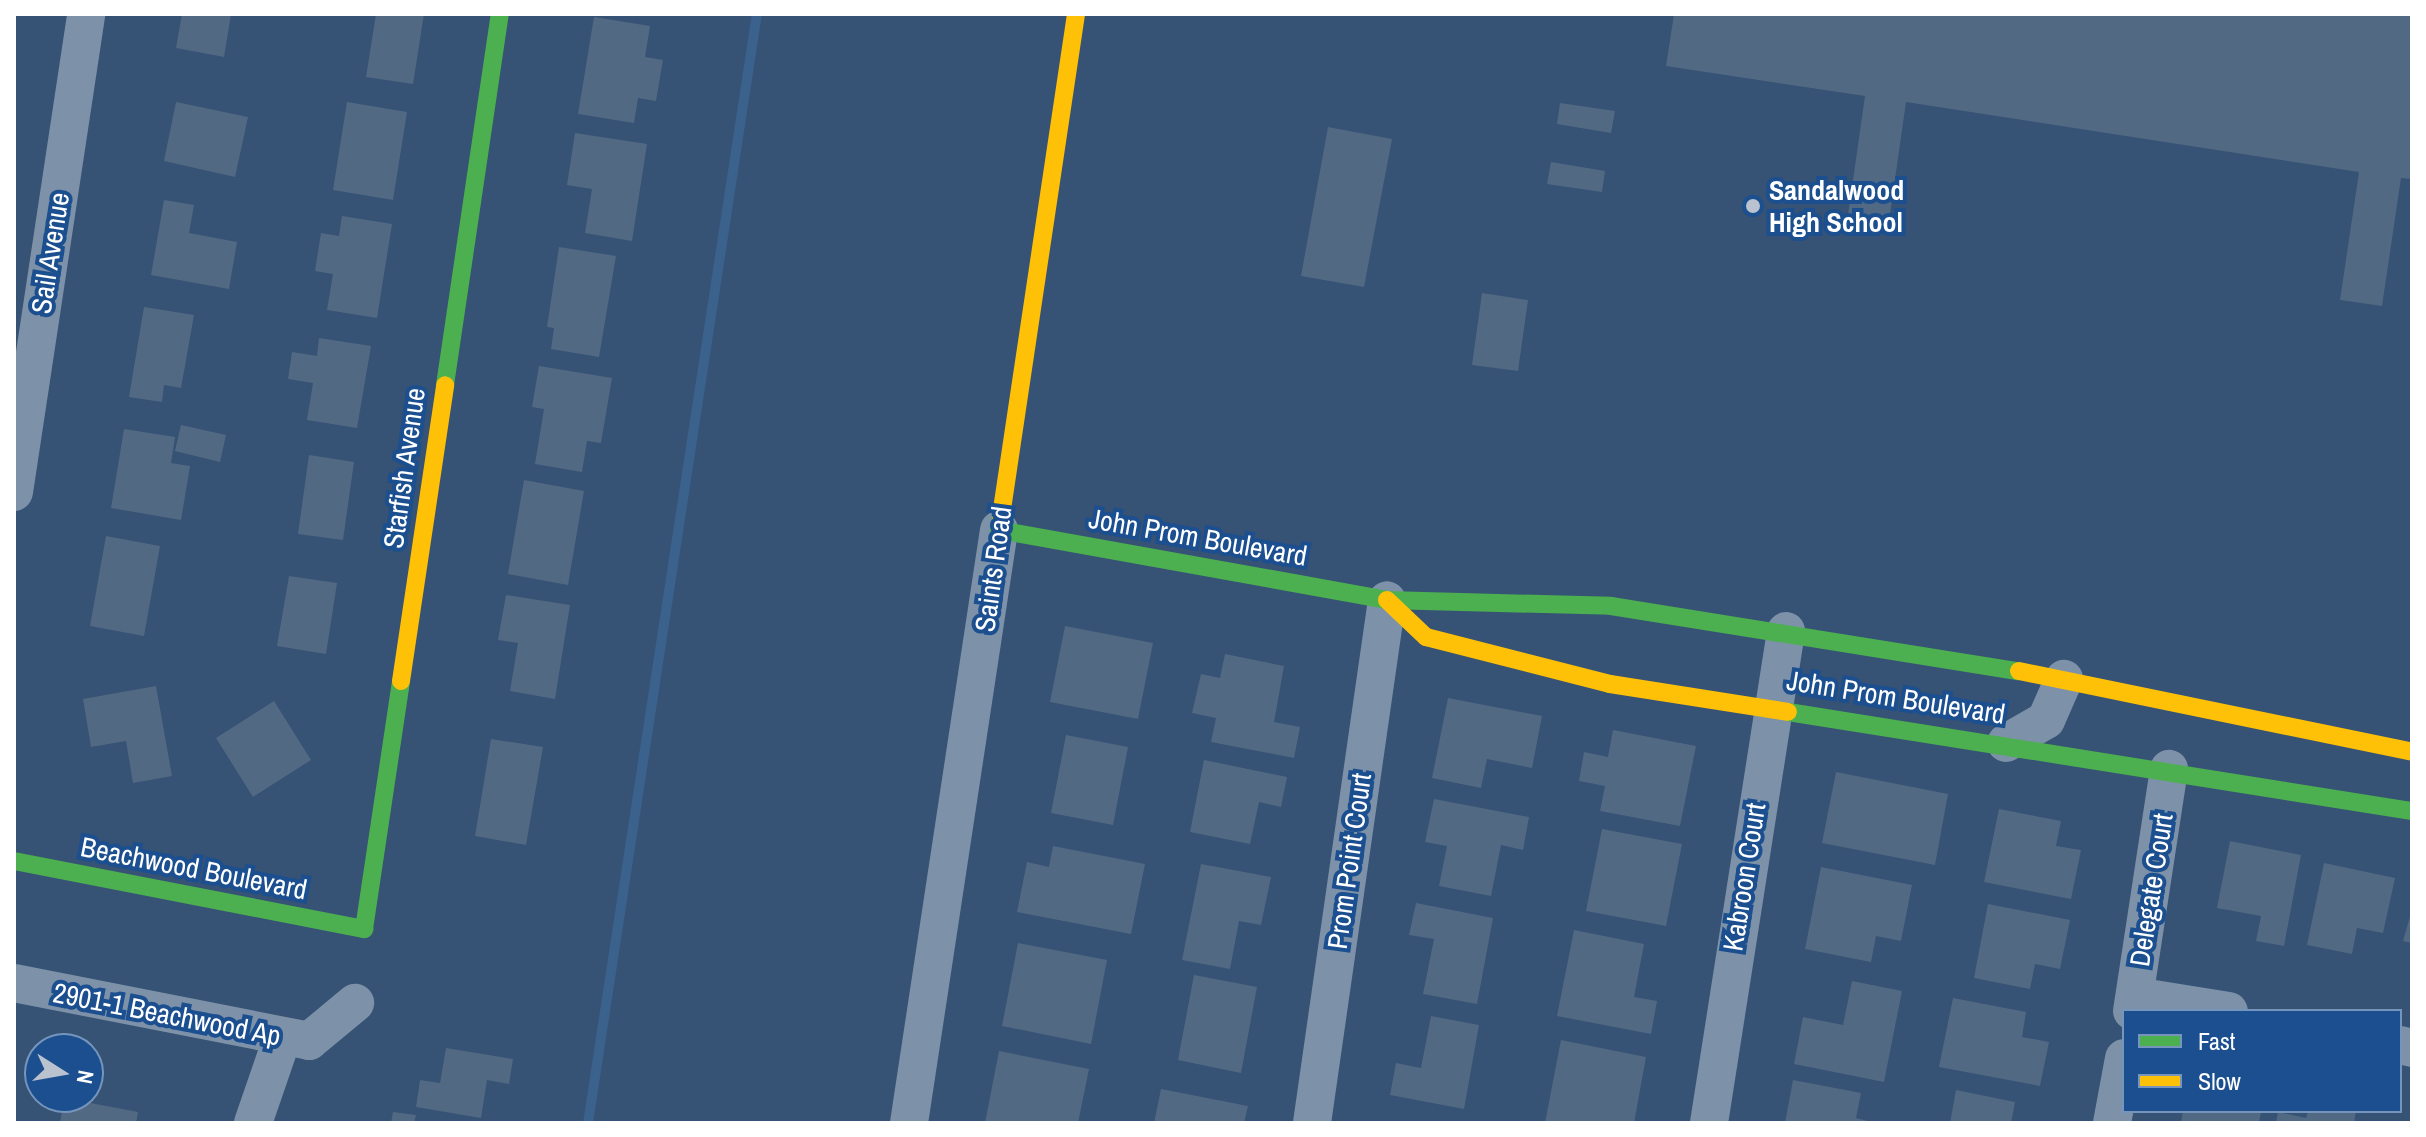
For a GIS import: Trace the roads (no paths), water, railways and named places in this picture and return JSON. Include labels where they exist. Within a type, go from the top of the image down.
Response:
[{"type":"street","name":"Sail Avenue","points":[[14,492],[86,14]]},
{"type":"street","name":"Starfish Avenue","points":[[364,929],[500,14]]},
{"type":"street","name":"Saints Road","points":[[909,1123],[1076,14]]},
{"type":"street","name":"John Prom Boulevard","points":[[999,530],[1387,600],[1611,606],[1786,631],[2064,679],[2412,752]]},
{"type":"street","name":"John Prom Boulevard","points":[[1387,600],[1426,637],[1610,684],[1772,705],[2412,811]]},
{"type":"street","name":"Prom Point Court","points":[[1312,1123],[1387,600]]},
{"type":"street","name":"Kabroon Court","points":[[1709,1123],[1786,631]]},
{"type":"street","points":[[2006,743],[2046,720],[2064,679]]},
{"type":"street","name":"Delegate Court","points":[[2134,1003],[2169,769]]},
{"type":"street","name":"Beachwood Boulevard","points":[[14,861],[364,929]]},
{"type":"street","name":"2901-1 Beachwood Ap","points":[[14,983],[282,1039],[309,1041],[355,1003]]},
{"type":"street","points":[[2134,1003],[2205,1009]]},
{"type":"street","points":[[253,1123],[282,1039]]},
{"type":"street","points":[[2112,1123],[2122,1069]]},
{"type":"waterway","points":[[588,1123],[757,14]]},
{"type":"place","name":"Sandalwood High School","points":[[1753,206]]}]
